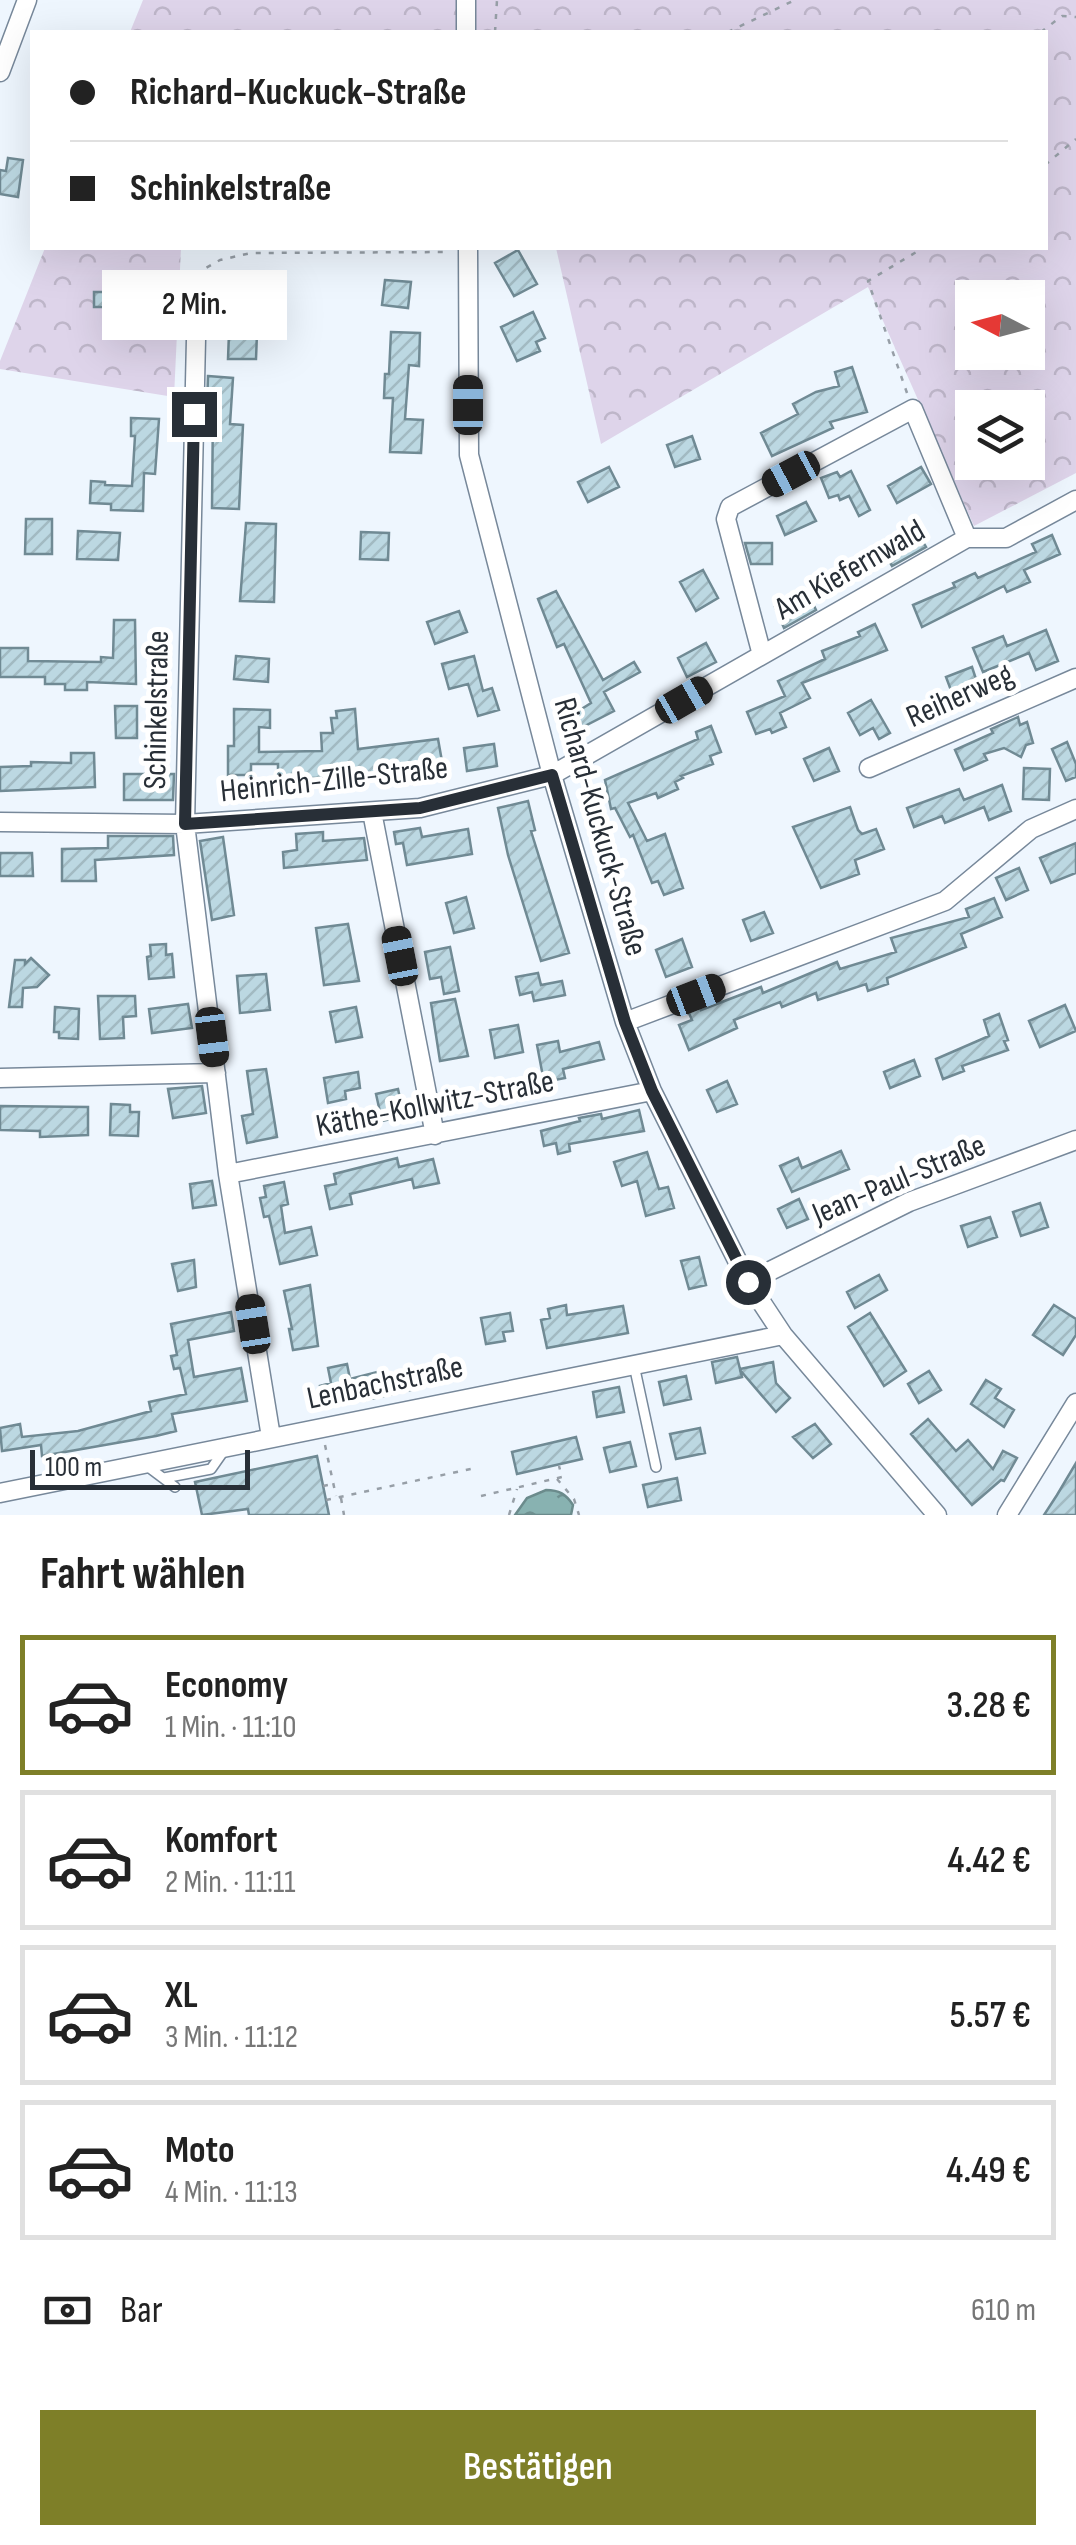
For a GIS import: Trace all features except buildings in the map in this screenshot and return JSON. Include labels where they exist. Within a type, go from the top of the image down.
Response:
[{"type":"street","points":[[0,72],[27,0]]},
{"type":"street","points":[[466,0],[466,30]]},
{"type":"street","name":"Richard-Kuckuck-Straße","points":[[468,250],[469,455],[552,775],[625,1022],[652,1091],[748,1282],[783,1335],[936,1515]]},
{"type":"street","name":"Schinkelstraße","points":[[196,339],[185,824],[228,1174],[271,1437]]},
{"type":"street","name":"Am Kiefernwald","points":[[762,655],[726,520],[730,507],[912,409],[967,538]]},
{"type":"street","name":"Am Kiefernwald","points":[[552,775],[967,538],[1006,538],[1076,500]]},
{"type":"street","name":"Reiherweg","points":[[868,768],[1076,678]]},
{"type":"street","name":"Heinrich-Zille-Straße","points":[[0,822],[185,824],[420,808],[552,775]]},
{"type":"street","points":[[625,1022],[944,901],[1030,828],[1076,809]]},
{"type":"street","points":[[372,812],[435,1135]]},
{"type":"street","points":[[0,1078],[216,1073]]},
{"type":"street","name":"Käthe-Kollwitz-Straße","points":[[228,1174],[652,1091]]},
{"type":"street","name":"Jean-Paul-Straße","points":[[748,1282],[909,1202],[1076,1140]]},
{"type":"street","name":"Lenbachstraße","points":[[0,1493],[783,1335]]},
{"type":"street","points":[[1008,1515],[1076,1403]]},
{"type":"lane","points":[[634,1365],[656,1467]]},
{"type":"lane","points":[[164,1478],[211,1469],[226,1447]]},
{"type":"lane","points":[[144,1464],[175,1487]]},
{"type":"path","points":[[495,30],[496,0]]},
{"type":"path","points":[[732,30],[795,0]]},
{"type":"path","points":[[1044,30],[1062,16],[1076,17]]},
{"type":"path","points":[[1048,163],[1076,139]]},
{"type":"path","points":[[195,314],[197,274],[220,260],[236,256],[468,250]]},
{"type":"path","points":[[912,409],[868,281],[920,250]]},
{"type":"path","points":[[324,1437],[344,1515]]},
{"type":"path","points":[[481,1496],[562,1476],[559,1466]]},
{"type":"path","points":[[326,1500],[475,1468]]},
{"type":"path","points":[[556,1478],[574,1499],[578,1514]]},
{"type":"path","points":[[323,1486],[333,1483]]},
{"type":"path","points":[[509,1515],[517,1488]]},
{"type":"green space","points":[[143,0],[1076,0],[1076,473],[974,526],[868,287],[601,444],[556,250],[1048,250],[1048,30],[131,30]]},
{"type":"green space","points":[[44,250],[181,250],[174,397],[0,369]]},
{"type":"water","points":[[546,1490],[568,1498],[573,1505],[571,1515],[515,1515],[527,1498]]},
{"type":"route","points":[[194,414],[185,824],[420,808],[552,775],[625,1022],[652,1091],[748,1282]]}]
